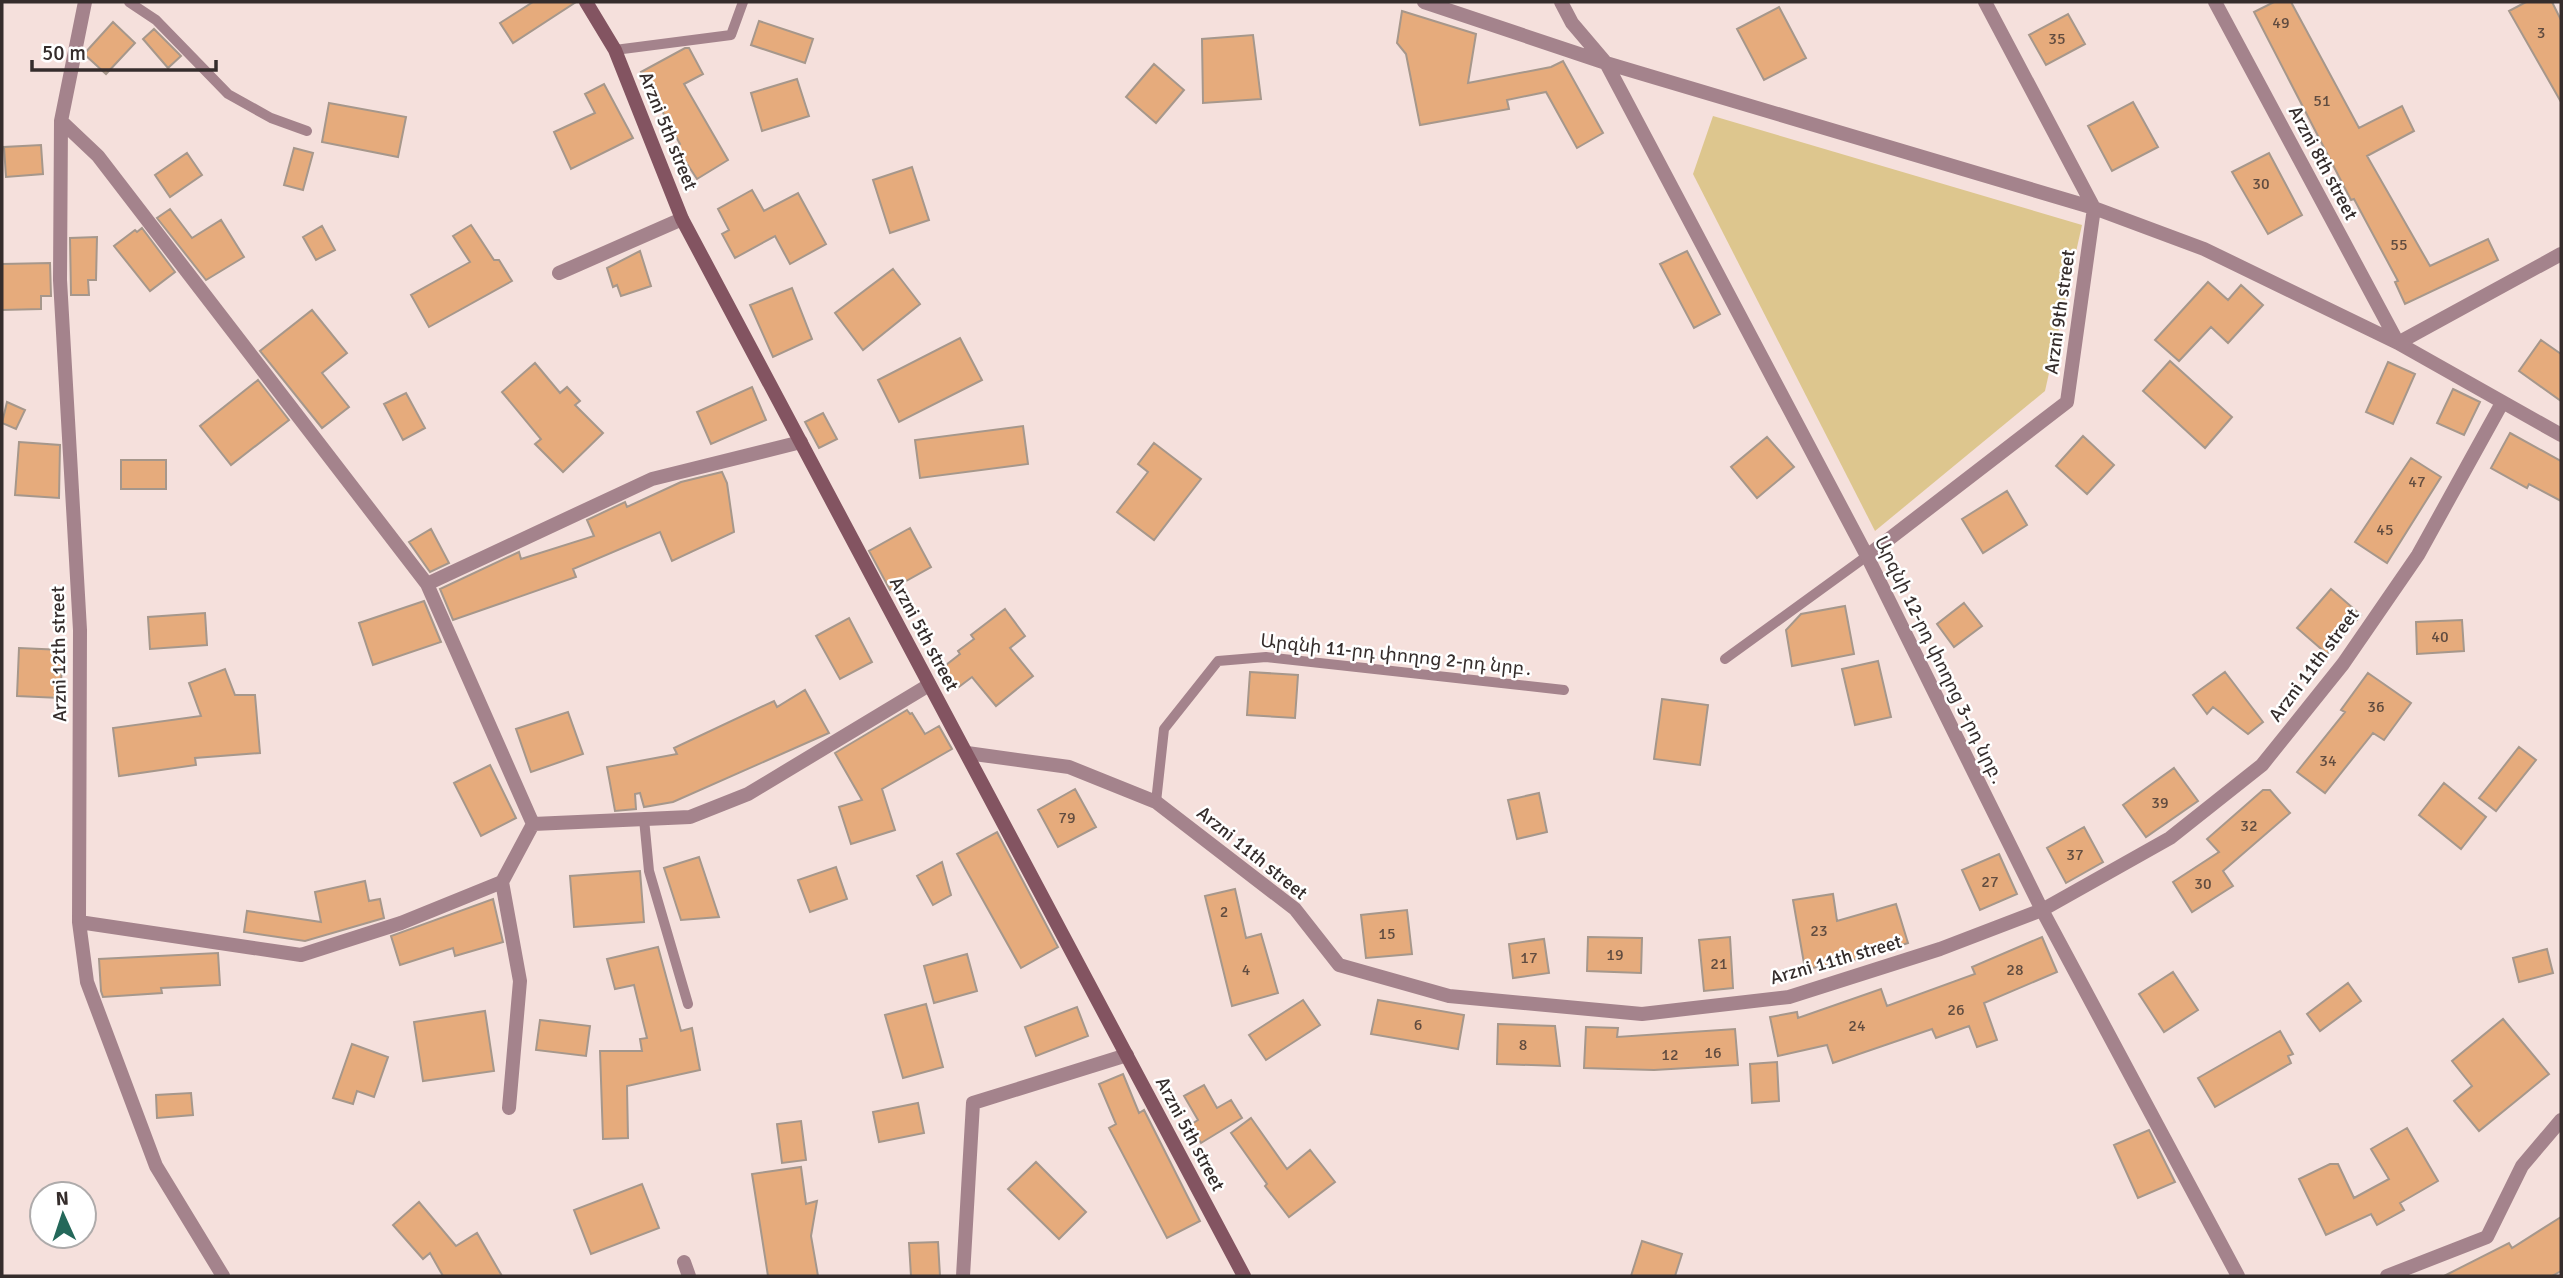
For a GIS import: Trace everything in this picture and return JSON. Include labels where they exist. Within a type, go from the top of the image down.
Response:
[{"type":"street","name":"Arzni 12th street","points":[[85,2],[61,121],[60,280],[80,630],[79,922],[87,982],[156,1166],[223,1276]]},
{"type":"street","name":"Arzni 5th street","points":[[586,2],[615,50],[682,219],[1244,1276]]},
{"type":"street","points":[[1424,2],[1606,63],[2094,208],[2204,249],[2398,343],[2561,435]]},
{"type":"street","name":"Արզնի 12-րդ փողոց 3-րդ նրբ․","points":[[1561,2],[1572,23],[1606,63],[1867,556],[2042,910],[2238,1276]]},
{"type":"street","points":[[1984,2],[2094,208]]},
{"type":"street","name":"Arzni 8th street","points":[[2215,2],[2398,343]]},
{"type":"street","points":[[61,121],[99,156],[428,584],[533,824]]},
{"type":"street","name":"Arzni 9th street","points":[[1867,556],[2067,402],[2094,208]]},
{"type":"street","points":[[559,273],[682,219]]},
{"type":"street","points":[[2398,343],[2561,254]]},
{"type":"street","name":"Arzni 11th street","points":[[967,753],[1069,767],[1156,802],[1295,909],[1339,965],[1449,996],[1642,1014],[1789,997],[1940,949],[2042,910],[2170,838],[2262,765],[2343,664],[2418,555],[2502,403]]},
{"type":"street","points":[[428,584],[653,479],[801,442]]},
{"type":"street","points":[[533,824],[690,817],[748,794],[929,685]]},
{"type":"street","points":[[509,1108],[520,981],[502,882],[533,824]]},
{"type":"street","points":[[79,922],[300,955],[401,923],[502,882]]},
{"type":"street","points":[[963,1276],[973,1103],[1127,1055]]},
{"type":"street","points":[[2388,1276],[2487,1237],[2522,1166],[2561,1120]]},
{"type":"street","points":[[684,1262],[689,1276]]},
{"type":"lane","points":[[129,2],[156,20],[228,94],[271,118],[307,131]]},
{"type":"lane","points":[[615,50],[731,35],[743,2]]},
{"type":"lane","points":[[1724,659],[1867,556]]},
{"type":"lane","name":"Արզնի 11-րդ փողոց 2-րդ նրբ․","points":[[1156,802],[1164,729],[1218,662],[1266,657],[1564,690]]},
{"type":"lane","points":[[644,819],[649,871],[688,1004]]},
{"type":"shaded area","points":[[1713,116],[2082,225],[2045,391],[1875,531],[1693,174]]},
{"type":"building","points":[[533,2],[576,2],[513,43],[500,23]]},
{"type":"building","points":[[2274,2],[2291,2],[2359,128],[2402,106],[2414,131],[2367,156],[2430,266],[2488,239],[2498,260],[2405,304],[2395,282],[2398,281],[2354,199],[2351,200],[2254,12]]},
{"type":"building","points":[[2526,2],[2552,2],[2561,20],[2561,102],[2509,11]]},
{"type":"building","points":[[1779,7],[1806,58],[1764,80],[1737,29]]},
{"type":"building","points":[[1402,11],[1476,34],[1468,83],[1551,67],[1563,61],[1603,133],[1577,148],[1546,92],[1507,100],[1509,109],[1420,125],[1406,54],[1397,43]]},
{"type":"building","points":[[2068,14],[2085,44],[2046,65],[2029,35]]},
{"type":"building","points":[[759,21],[813,39],[805,63],[751,45]]},
{"type":"building","points":[[113,22],[135,43],[106,74],[84,54]]},
{"type":"building","points":[[154,29],[181,56],[168,68],[143,39]]},
{"type":"building","points":[[1253,35],[1261,99],[1203,103],[1202,39]]},
{"type":"building","points":[[689,48],[703,74],[684,84],[728,160],[697,179],[676,147],[680,144],[641,72]]},
{"type":"building","points":[[1154,64],[1184,90],[1156,123],[1126,97]]},
{"type":"building","points":[[797,79],[809,116],[762,131],[751,93]]},
{"type":"building","points":[[604,84],[633,138],[571,169],[554,132],[595,113],[585,94]]},
{"type":"building","points":[[2133,102],[2158,147],[2112,171],[2088,126]]},
{"type":"building","points":[[329,103],[406,117],[398,157],[322,142]]},
{"type":"building","points":[[41,145],[43,174],[6,177],[4,147]]},
{"type":"building","points":[[294,148],[313,153],[303,190],[284,185]]},
{"type":"building","points":[[187,153],[202,175],[170,197],[155,175]]},
{"type":"building","points":[[2269,153],[2302,215],[2268,234],[2232,172]]},
{"type":"building","points":[[912,167],[929,220],[890,233],[873,180]]},
{"type":"building","points":[[752,190],[764,211],[798,193],[826,244],[790,264],[775,236],[735,258],[722,234],[729,230],[718,209]]},
{"type":"building","points":[[170,209],[192,238],[221,220],[244,257],[206,280],[157,218]]},
{"type":"building","points":[[471,225],[494,260],[499,260],[512,281],[429,327],[411,295],[470,262],[453,236]]},
{"type":"building","points":[[322,226],[335,250],[316,260],[303,237]]},
{"type":"building","points":[[142,228],[175,272],[150,291],[114,246],[135,230],[137,232]]},
{"type":"building","points":[[97,237],[96,280],[88,280],[89,295],[71,295],[70,238]]},
{"type":"building","points":[[640,251],[651,286],[621,296],[617,285],[613,287],[607,268]]},
{"type":"building","points":[[1687,251],[1720,314],[1694,328],[1660,264]]},
{"type":"building","points":[[50,263],[51,296],[41,296],[41,309],[2,310],[2,264]]},
{"type":"building","points":[[893,269],[920,304],[863,350],[835,313]]},
{"type":"building","points":[[2208,282],[2228,300],[2241,285],[2263,305],[2228,343],[2211,327],[2179,361],[2155,340]]},
{"type":"building","points":[[792,288],[812,339],[773,357],[750,305]]},
{"type":"building","points":[[312,310],[347,353],[322,373],[349,407],[322,428],[260,351]]},
{"type":"building","points":[[960,338],[982,380],[899,422],[878,380]]},
{"type":"building","points":[[2541,340],[2561,354],[2561,401],[2519,371]]},
{"type":"building","points":[[2170,361],[2232,417],[2205,448],[2143,391]]},
{"type":"building","points":[[2388,362],[2415,374],[2393,424],[2366,412]]},
{"type":"building","points":[[535,363],[560,393],[567,387],[580,401],[575,405],[603,433],[563,472],[535,444],[541,439],[502,392]]},
{"type":"building","points":[[258,380],[289,420],[231,465],[200,426]]},
{"type":"building","points":[[752,387],[766,420],[711,444],[697,412]]},
{"type":"building","points":[[2453,389],[2480,402],[2464,435],[2437,423]]},
{"type":"building","points":[[406,393],[425,428],[403,440],[384,404]]},
{"type":"building","points":[[7,402],[25,410],[16,429],[2,423]]},
{"type":"building","points":[[823,413],[837,439],[819,448],[805,422]]},
{"type":"building","points":[[1023,426],[1028,464],[920,478],[915,440]]},
{"type":"building","points":[[2510,433],[2561,461],[2561,501],[2529,484],[2527,488],[2491,468]]},
{"type":"building","points":[[2083,436],[2114,465],[2087,494],[2056,466]]},
{"type":"building","points":[[1767,437],[1794,467],[1757,498],[1731,467]]},
{"type":"building","points":[[19,442],[60,445],[59,498],[15,495]]},
{"type":"building","points":[[1154,443],[1201,479],[1154,540],[1117,512],[1148,472],[1138,464]]},
{"type":"building","points":[[2411,458],[2441,477],[2387,563],[2355,542]]},
{"type":"building","points":[[121,460],[166,460],[166,489],[121,489]]},
{"type":"building","points":[[722,472],[727,483],[734,532],[672,561],[660,532],[573,569],[576,577],[453,620],[440,589],[519,552],[521,559],[594,536],[587,520],[625,502],[627,507],[681,482]]},
{"type":"building","points":[[2007,491],[2027,525],[1983,553],[1962,519]]},
{"type":"building","points":[[910,528],[931,567],[890,590],[869,551]]},
{"type":"building","points":[[431,529],[449,563],[430,572],[409,542]]},
{"type":"building","points":[[2331,589],[2361,615],[2327,654],[2297,628]]},
{"type":"building","points":[[424,601],[441,642],[373,665],[359,623]]},
{"type":"building","points":[[1964,603],[1982,626],[1954,647],[1937,624]]},
{"type":"building","points":[[1845,606],[1854,654],[1792,666],[1786,630],[1801,614]]},
{"type":"building","points":[[1005,609],[1025,636],[1010,648],[1033,676],[996,706],[972,677],[956,689],[941,669],[974,639],[971,635]]},
{"type":"building","points":[[205,613],[207,645],[150,649],[148,617]]},
{"type":"building","points":[[849,618],[872,662],[840,679],[816,636]]},
{"type":"building","points":[[2462,620],[2464,651],[2417,654],[2416,622]]},
{"type":"building","points":[[19,648],[63,650],[60,698],[17,696]]},
{"type":"building","points":[[1878,661],[1891,717],[1855,725],[1842,669]]},
{"type":"building","points":[[225,669],[235,695],[255,695],[260,753],[195,758],[196,765],[119,776],[113,728],[201,716],[189,683]]},
{"type":"building","points":[[1250,672],[1298,675],[1295,718],[1247,715]]},
{"type":"building","points":[[2225,672],[2263,722],[2248,734],[2213,707],[2207,714],[2193,695]]},
{"type":"building","points":[[2368,673],[2411,703],[2384,740],[2373,733],[2325,793],[2297,772],[2345,712],[2341,710]]},
{"type":"building","points":[[805,690],[829,733],[673,802],[644,807],[640,793],[635,794],[636,809],[615,811],[607,767],[677,754],[674,748],[774,701],[777,707]]},
{"type":"building","points":[[1662,699],[1708,705],[1700,765],[1654,759]]},
{"type":"building","points":[[907,710],[912,713],[925,734],[939,726],[952,749],[882,789],[895,830],[851,844],[839,807],[862,800],[835,753]]},
{"type":"building","points":[[568,712],[583,754],[531,772],[516,729]]},
{"type":"building","points":[[2519,747],[2536,760],[2496,811],[2479,798]]},
{"type":"building","points":[[490,765],[516,818],[481,836],[454,783]]},
{"type":"building","points":[[2174,768],[2198,801],[2146,837],[2123,805]]},
{"type":"building","points":[[2444,783],[2486,817],[2461,849],[2419,815]]},
{"type":"building","points":[[1075,789],[1096,827],[1058,847],[1038,810]]},
{"type":"building","points":[[2263,790],[2270,790],[2290,813],[2223,871],[2233,886],[2192,912],[2173,882],[2219,852],[2207,839]]},
{"type":"building","points":[[1539,793],[1547,832],[1517,839],[1508,800]]},
{"type":"building","points":[[2084,827],[2103,862],[2066,883],[2047,848]]},
{"type":"building","points":[[997,832],[1058,947],[1021,968],[957,854]]},
{"type":"building","points":[[1999,854],[2017,894],[1980,910],[1962,870]]},
{"type":"building","points":[[699,857],[719,917],[681,920],[664,868]]},
{"type":"building","points":[[942,862],[951,895],[933,905],[917,876]]},
{"type":"building","points":[[836,867],[847,899],[810,912],[798,880]]},
{"type":"building","points":[[640,871],[644,922],[574,927],[570,876]]},
{"type":"building","points":[[365,881],[369,901],[380,899],[384,918],[305,941],[244,932],[247,911],[321,922],[315,892]]},
{"type":"building","points":[[1235,889],[1246,938],[1261,934],[1278,993],[1232,1006],[1205,896]]},
{"type":"building","points":[[1833,894],[1837,921],[1896,904],[1908,943],[1844,963],[1805,969],[1793,900]]},
{"type":"building","points":[[493,899],[503,942],[455,956],[453,948],[400,965],[391,936]]},
{"type":"building","points":[[1407,910],[1412,954],[1366,958],[1361,915]]},
{"type":"building","points":[[1588,937],[1642,938],[1641,973],[1587,971]]},
{"type":"building","points":[[1730,937],[1733,988],[1704,991],[1699,940]]},
{"type":"building","points":[[2042,937],[2057,972],[1984,1003],[1997,1040],[1977,1047],[1969,1026],[1936,1038],[1932,1029],[1833,1063],[1827,1045],[1778,1056],[1770,1017],[1797,1012],[1798,1018],[1881,989],[1887,1006],[1975,974],[1972,967]]},
{"type":"building","points":[[1544,939],[1549,973],[1513,978],[1509,944]]},
{"type":"building","points":[[658,947],[681,1031],[692,1028],[700,1070],[627,1086],[628,1138],[603,1139],[600,1051],[642,1051],[640,1039],[647,1038],[634,985],[615,989],[607,959]]},
{"type":"building","points":[[2547,949],[2553,973],[2519,982],[2513,958]]},
{"type":"building","points":[[218,953],[220,985],[161,988],[162,993],[103,997],[99,959]]},
{"type":"building","points":[[967,954],[977,991],[934,1003],[924,966]]},
{"type":"building","points":[[2173,972],[2198,1010],[2164,1032],[2139,994]]},
{"type":"building","points":[[2348,983],[2361,1001],[2320,1031],[2307,1014]]},
{"type":"building","points":[[1303,1000],[1320,1025],[1266,1060],[1249,1035]]},
{"type":"building","points":[[1378,1000],[1464,1015],[1458,1049],[1371,1034]]},
{"type":"building","points":[[926,1004],[943,1067],[903,1078],[885,1015]]},
{"type":"building","points":[[1077,1007],[1088,1036],[1036,1056],[1025,1027]]},
{"type":"building","points":[[485,1011],[494,1071],[423,1081],[414,1022]]},
{"type":"building","points":[[2503,1019],[2549,1074],[2479,1131],[2454,1101],[2472,1086],[2452,1061]]},
{"type":"building","points":[[540,1020],[590,1026],[586,1056],[536,1050]]},
{"type":"building","points":[[1498,1024],[1555,1026],[1560,1066],[1497,1064]]},
{"type":"building","points":[[1586,1027],[1618,1028],[1617,1037],[1735,1029],[1738,1065],[1654,1070],[1584,1068]]},
{"type":"building","points":[[2280,1031],[2293,1054],[2288,1056],[2291,1063],[2215,1107],[2198,1078]]},
{"type":"building","points":[[352,1044],[388,1057],[374,1097],[357,1091],[353,1104],[333,1098]]},
{"type":"building","points":[[1777,1062],[1779,1101],[1752,1103],[1750,1064]]},
{"type":"building","points":[[1123,1074],[1139,1113],[1144,1110],[1200,1221],[1167,1238],[1109,1128],[1116,1124],[1099,1084]]},
{"type":"building","points":[[1204,1085],[1217,1108],[1231,1100],[1242,1118],[1201,1143],[1190,1125],[1198,1120],[1184,1096]]},
{"type":"building","points":[[191,1093],[193,1115],[157,1118],[156,1095]]},
{"type":"building","points":[[918,1103],[924,1133],[879,1142],[873,1112]]},
{"type":"building","points":[[1251,1118],[1287,1169],[1310,1150],[1335,1182],[1289,1217],[1265,1186],[1267,1184],[1231,1133]]},
{"type":"building","points":[[801,1121],[806,1160],[782,1163],[777,1124]]},
{"type":"building","points":[[2407,1128],[2438,1181],[2400,1203],[2404,1210],[2377,1225],[2371,1214],[2326,1235],[2299,1179],[2330,1164],[2338,1164],[2354,1198],[2389,1179],[2371,1149]]},
{"type":"building","points":[[2149,1130],[2175,1182],[2138,1198],[2114,1145]]},
{"type":"building","points":[[1036,1162],[1086,1212],[1059,1239],[1008,1189]]},
{"type":"building","points":[[801,1167],[806,1204],[817,1201],[811,1236],[818,1276],[768,1276],[752,1174]]},
{"type":"building","points":[[642,1184],[659,1228],[591,1254],[574,1210]]},
{"type":"building","points":[[419,1202],[456,1246],[477,1233],[502,1276],[443,1276],[430,1253],[423,1259],[393,1225]]},
{"type":"building","points":[[2561,1217],[2561,1271],[2552,1276],[2444,1276],[2509,1243],[2512,1248]]},
{"type":"building","points":[[1642,1241],[1682,1254],[1675,1276],[1631,1276]]},
{"type":"building","points":[[938,1242],[940,1276],[911,1276],[909,1243]]}]
